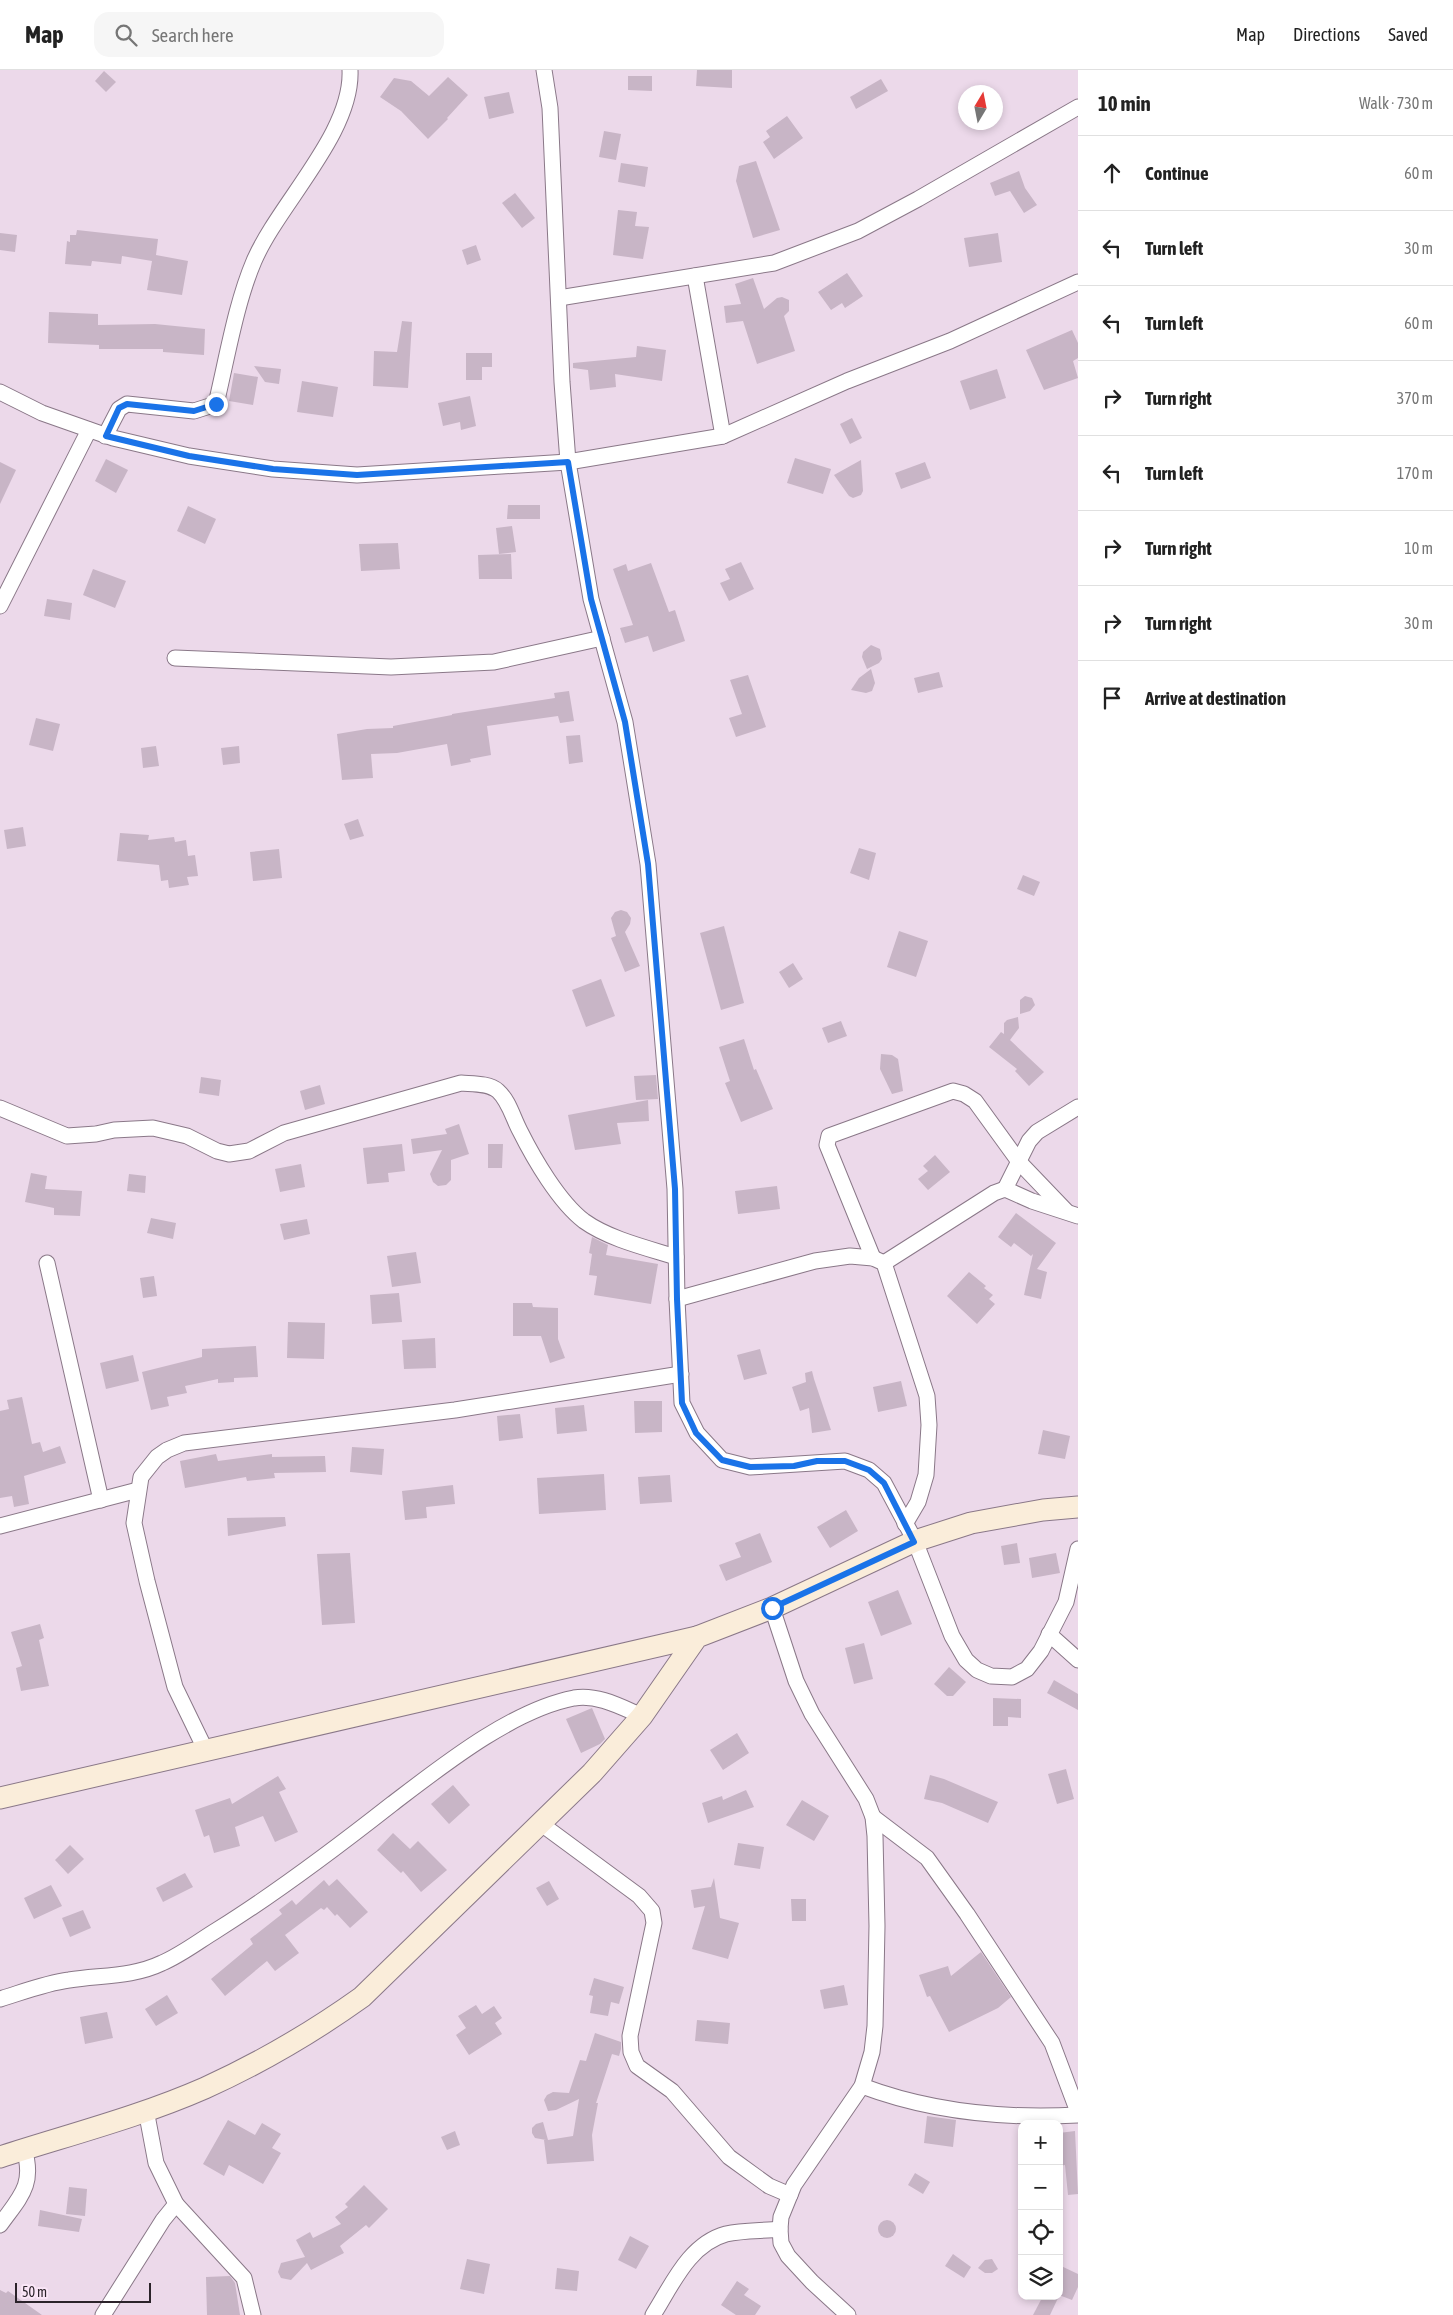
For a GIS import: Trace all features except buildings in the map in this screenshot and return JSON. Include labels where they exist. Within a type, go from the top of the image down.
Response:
[{"type":"street","points":[[106,436],[119,408],[127,404],[194,411],[216,404],[246,282],[254,260],[267,236],[334,131],[347,101],[350,70]]},
{"type":"street","points":[[544,70],[550,108],[562,382],[568,462],[591,599],[625,722],[648,864],[675,1189],[677,1299],[682,1403],[696,1433],[722,1460],[750,1467],[794,1466],[817,1461],[845,1461],[869,1470],[884,1483],[910,1533],[952,1636],[966,1660],[977,1670],[991,1676],[1012,1677],[1027,1670],[1041,1651],[1066,1602],[1078,1549]]},
{"type":"street","points":[[559,298],[774,263],[858,231],[1078,108]]},
{"type":"street","points":[[695,276],[723,436]]},
{"type":"street","points":[[0,392],[42,413],[106,436],[198,458],[273,469],[357,475],[568,462],[723,436],[847,381],[950,341],[1078,282]]},
{"type":"street","points":[[0,606],[89,430]]},
{"type":"street","points":[[175,658],[391,667],[494,662],[602,638]]},
{"type":"street","points":[[0,1108],[67,1136],[76,1137],[114,1130],[153,1128],[188,1136],[217,1152],[229,1154],[249,1151],[284,1133],[461,1082],[489,1086],[498,1090],[506,1101],[520,1132],[561,1199],[585,1221],[627,1242],[676,1257]]},
{"type":"street","points":[[910,1533],[926,1475],[929,1425],[927,1396],[878,1261],[826,1145],[829,1136],[953,1091],[964,1094],[975,1101],[1020,1163],[1072,1214]]},
{"type":"street","points":[[677,1299],[815,1261],[850,1256],[878,1261],[994,1193],[1005,1189],[1020,1163],[1029,1141],[1037,1132],[1078,1107]]},
{"type":"street","points":[[1005,1189],[1032,1201],[1072,1214]]},
{"type":"street","points":[[47,1263],[101,1500]]},
{"type":"street","points":[[206,1751],[172,1678],[146,1580],[134,1523],[141,1477],[147,1466],[167,1450],[184,1443],[455,1410],[681,1374]]},
{"type":"street","points":[[0,1526],[138,1490]]},
{"type":"street","points":[[0,1798],[697,1637],[772,1608],[910,1533],[1078,1506]]},
{"type":"street","points":[[772,1608],[796,1682],[812,1714],[866,1798],[873,1817],[877,1926],[875,2026],[872,2052],[862,2086],[794,2185],[781,2217],[780,2229],[781,2243],[788,2256],[812,2282],[848,2315]]},
{"type":"street","points":[[1049,1634],[1078,1660]]},
{"type":"street","points":[[0,2157],[146,2110],[204,2088],[326,2022],[362,1997],[592,1773],[642,1716],[697,1637]]},
{"type":"street","points":[[0,1998],[68,1980],[109,1977],[132,1973],[162,1964],[248,1911],[360,1829],[447,1761],[533,1710],[575,1698],[592,1698],[602,1700],[642,1716]]},
{"type":"street","points":[[862,2086],[910,2102],[971,2113],[1024,2116],[1078,2113],[1052,2043],[967,1914],[927,1858],[873,1817]]},
{"type":"street","points":[[540,1824],[639,1896],[652,1911],[654,1923],[630,2036],[630,2052],[637,2066],[672,2091],[729,2157],[769,2186],[790,2195]]},
{"type":"street","points":[[146,2110],[156,2163],[176,2204],[244,2278],[253,2315]]},
{"type":"street","points":[[0,2225],[22,2195],[27,2183],[29,2167],[24,2150]]},
{"type":"street","points":[[103,2315],[163,2220],[176,2204]]},
{"type":"street","points":[[653,2315],[687,2261],[705,2243],[726,2234],[780,2229]]},
{"type":"route","points":[[216,404],[204,406],[194,411],[127,404],[119,408],[106,436],[189,456],[273,469],[357,475],[568,462],[591,599],[625,722],[648,864],[675,1189],[677,1299],[682,1403],[696,1433],[722,1460],[750,1467],[794,1466],[817,1461],[845,1461],[869,1470],[884,1483],[914,1542],[856,1567],[772,1608]]}]
